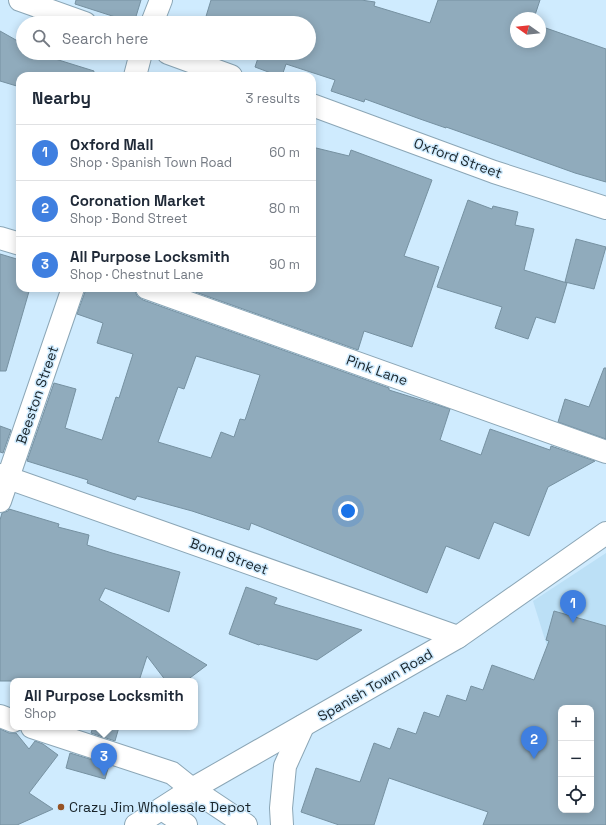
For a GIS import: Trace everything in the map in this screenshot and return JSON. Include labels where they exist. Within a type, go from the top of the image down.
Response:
[{"type":"street","points":[[20,0],[65,16]]},
{"type":"street","points":[[155,16],[161,0]]},
{"type":"street","points":[[136,72],[139,60]]},
{"type":"street","points":[[187,60],[220,72]]},
{"type":"street","name":"Oxford Street","points":[[316,106],[494,172],[606,208]]},
{"type":"street","points":[[0,238],[16,243]]},
{"type":"street","name":"Beeston Street","points":[[0,501],[4,476],[72,292]]},
{"type":"street","name":"Pink Lane","points":[[159,292],[606,452]]},
{"type":"street","name":"Bond Street","points":[[4,476],[458,638]]},
{"type":"street","name":"Spanish Town Road","points":[[140,824],[192,789],[458,638],[606,533]]},
{"type":"street","points":[[0,716],[10,720]]},
{"type":"street","points":[[282,825],[281,808],[285,766],[304,726]]},
{"type":"street","points":[[41,730],[172,773],[192,789],[246,825]]},
{"type":"street","points":[[162,809],[186,825]]},
{"type":"shaded area","points":[[606,553],[606,667],[547,646],[533,601]]},
{"type":"building","points":[[76,0],[141,0],[136,16],[112,16],[75,4]]},
{"type":"building","points":[[211,0],[361,0],[375,2],[374,6],[430,23],[438,0],[540,0],[536,12],[510,12],[510,48],[546,48],[546,28],[606,49],[606,182],[575,173],[365,99],[364,102],[331,91],[335,80],[316,74],[316,72],[310,72],[286,64],[283,72],[268,72],[255,67],[257,60],[316,60],[316,16],[206,16]]},
{"type":"building","points":[[0,31],[16,40],[16,60],[59,60],[94,71],[16,72],[16,86],[0,81]]},
{"type":"building","points":[[316,148],[349,156],[351,150],[432,180],[404,256],[439,267],[412,347],[364,331],[358,350],[195,292],[316,292]]},
{"type":"building","points":[[468,200],[492,209],[493,206],[518,212],[515,225],[534,229],[524,270],[567,283],[555,323],[536,317],[528,339],[495,328],[502,307],[437,287]]},
{"type":"building","points":[[576,239],[606,247],[594,289],[565,282]]},
{"type":"building","points":[[0,254],[16,259],[16,292],[29,292],[6,371],[0,371]]},
{"type":"building","points":[[85,292],[135,292],[137,296],[143,300],[389,388],[389,390],[450,409],[440,440],[481,455],[490,429],[550,450],[551,446],[595,461],[548,487],[529,536],[494,522],[479,559],[446,546],[427,593],[251,523],[249,530],[192,511],[137,496],[135,500],[87,483],[88,480],[27,461],[54,383],[76,389],[65,428],[102,440],[116,397],[119,398],[133,354],[97,343],[103,323],[77,314]],"holes":[[[196,356],[260,375],[245,420],[240,419],[234,437],[221,432],[211,458],[158,442],[178,387],[184,389]]]},
{"type":"building","points":[[604,368],[606,368],[606,439],[558,422],[565,399],[589,407]]},
{"type":"building","points":[[0,426],[11,430],[3,453],[0,452]]},
{"type":"building","points":[[9,509],[59,524],[58,527],[89,535],[87,545],[180,572],[169,612],[105,588],[99,600],[207,665],[190,678],[164,678],[147,656],[140,678],[10,678],[10,681],[0,681],[0,520],[2,513],[8,511]]},
{"type":"building","points":[[246,587],[277,598],[274,604],[362,630],[317,660],[260,644],[259,645],[229,634]]},
{"type":"building","points":[[554,611],[606,626],[606,825],[483,825],[488,812],[389,778],[374,825],[339,825],[301,812],[316,768],[360,782],[374,743],[390,749],[398,728],[416,734],[424,712],[439,717],[447,695],[466,701],[471,686],[483,690],[492,665],[534,680],[549,641],[546,640]]},
{"type":"building","points":[[0,729],[9,733],[16,733],[29,749],[35,741],[43,744],[58,755],[29,793],[53,809],[17,825],[0,825]]},
{"type":"building","points":[[92,730],[118,730],[115,741],[91,733]]},
{"type":"building","points":[[70,753],[109,765],[105,779],[66,768]]},
{"type":"place","name":"Oxford Mall","points":[[573,623]]},
{"type":"place","name":"Coronation Market","points":[[534,759]]},
{"type":"place","name":"All Purpose Locksmith","points":[[104,776]]},
{"type":"place","name":"Crazy Jim Wholesale Depot","points":[[61,807]]}]
